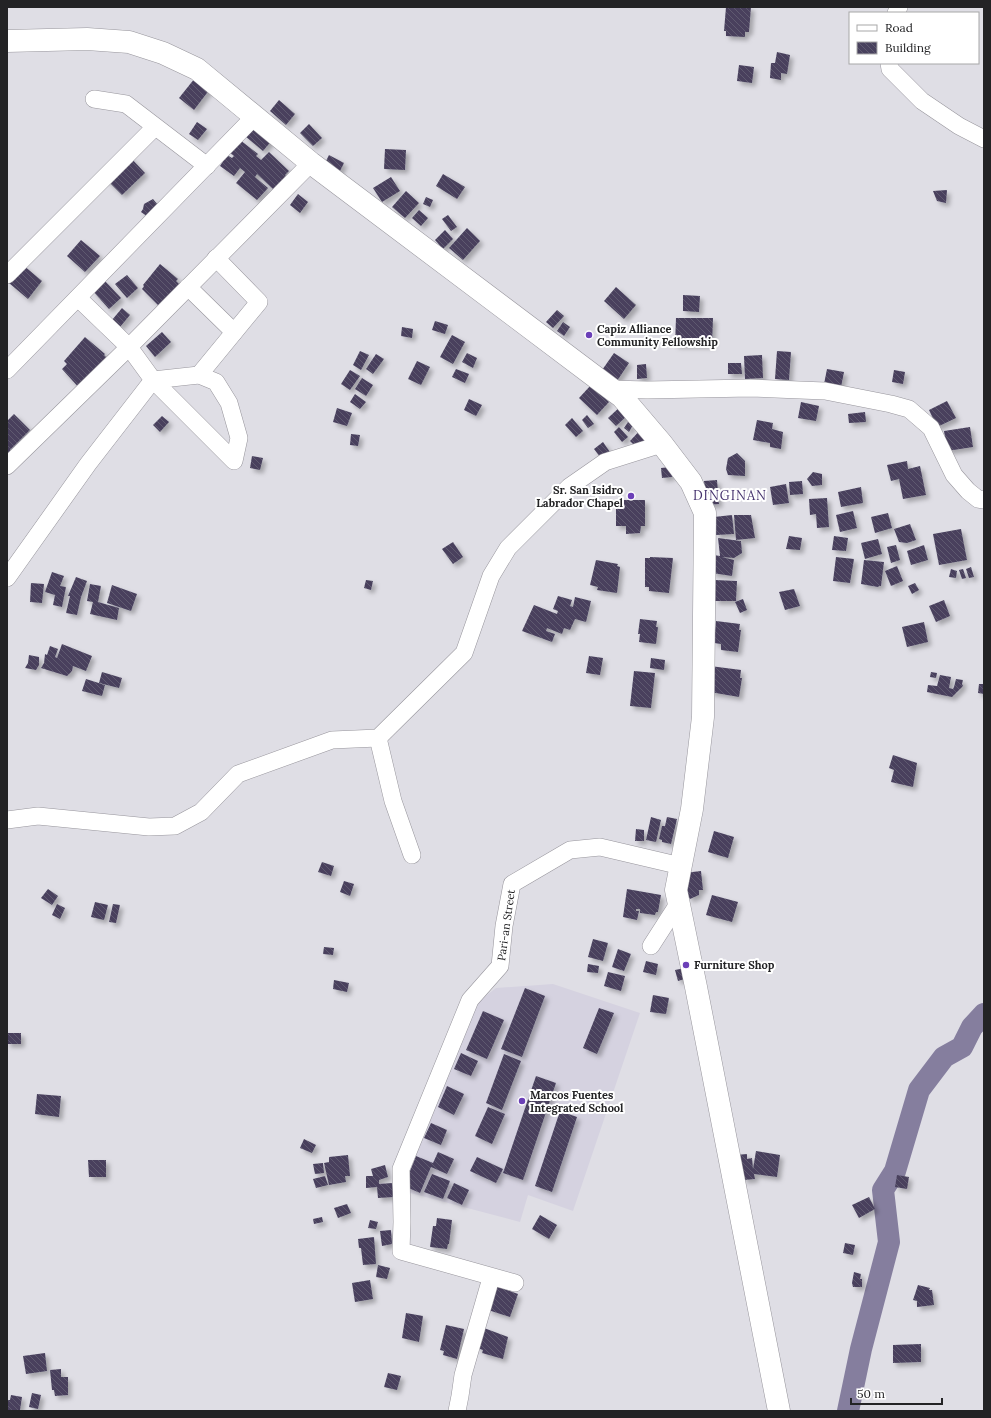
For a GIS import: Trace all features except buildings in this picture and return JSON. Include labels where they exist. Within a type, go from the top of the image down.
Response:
[{"type":"main road","points":[[7,41],[87,39],[128,42],[163,53],[197,69],[311,163],[622,397],[662,444],[691,482],[706,513],[703,718],[692,809],[676,890],[779,1411]]},
{"type":"street","points":[[888,64],[890,69],[922,101],[959,126],[984,139]]},
{"type":"street","points":[[94,99],[126,104],[207,166]]},
{"type":"street","points":[[7,370],[255,116]]},
{"type":"street","points":[[7,275],[155,127]]},
{"type":"street","points":[[7,466],[129,347],[311,163]]},
{"type":"street","points":[[199,375],[259,302],[216,258]]},
{"type":"street","points":[[188,287],[234,332]]},
{"type":"street","points":[[7,578],[88,464],[153,380],[199,375],[216,382],[229,403],[239,438],[234,461],[153,380],[129,347],[78,298]]},
{"type":"street","points":[[611,389],[647,390],[751,388],[825,391],[909,409],[931,428],[954,475],[973,495],[978,499],[984,500]]},
{"type":"street","points":[[7,820],[38,816],[149,827],[176,826],[201,812],[238,774],[332,740],[378,738],[464,653],[491,576],[508,548],[569,487],[604,462],[662,444]]},
{"type":"street","points":[[378,738],[393,801],[412,856]]},
{"type":"street","name":"Pari-an Street","points":[[491,1278],[401,1251],[401,1169],[470,1000],[500,966],[504,926],[512,884],[570,850],[600,847],[681,866]]},
{"type":"street","points":[[651,946],[678,904]]},
{"type":"street","points":[[457,1411],[463,1375],[491,1278],[515,1284]]},
{"type":"shaded area","name":"Marcos Fuentes Integrated School","points":[[553,984],[640,1013],[573,1211],[528,1195],[520,1222],[399,1190],[474,1005],[496,988]]},
{"type":"waterway","points":[[848,1411],[861,1349],[889,1242],[883,1190],[895,1171],[919,1090],[944,1057],[962,1047],[972,1027],[984,1014]]},
{"type":"place","name":"Capiz Alliance Community Fellowship","points":[[589,335]]},
{"type":"place","name":"Sr. San Isidro Labrador Chapel","points":[[631,496]]},
{"type":"place","name":"Furniture Shop","points":[[686,965]]},
{"type":"place","name":"Marcos Fuentes Integrated School","points":[[522,1101]]},
{"type":"district","name":"DINGINAN","points":[[730,495]]}]
